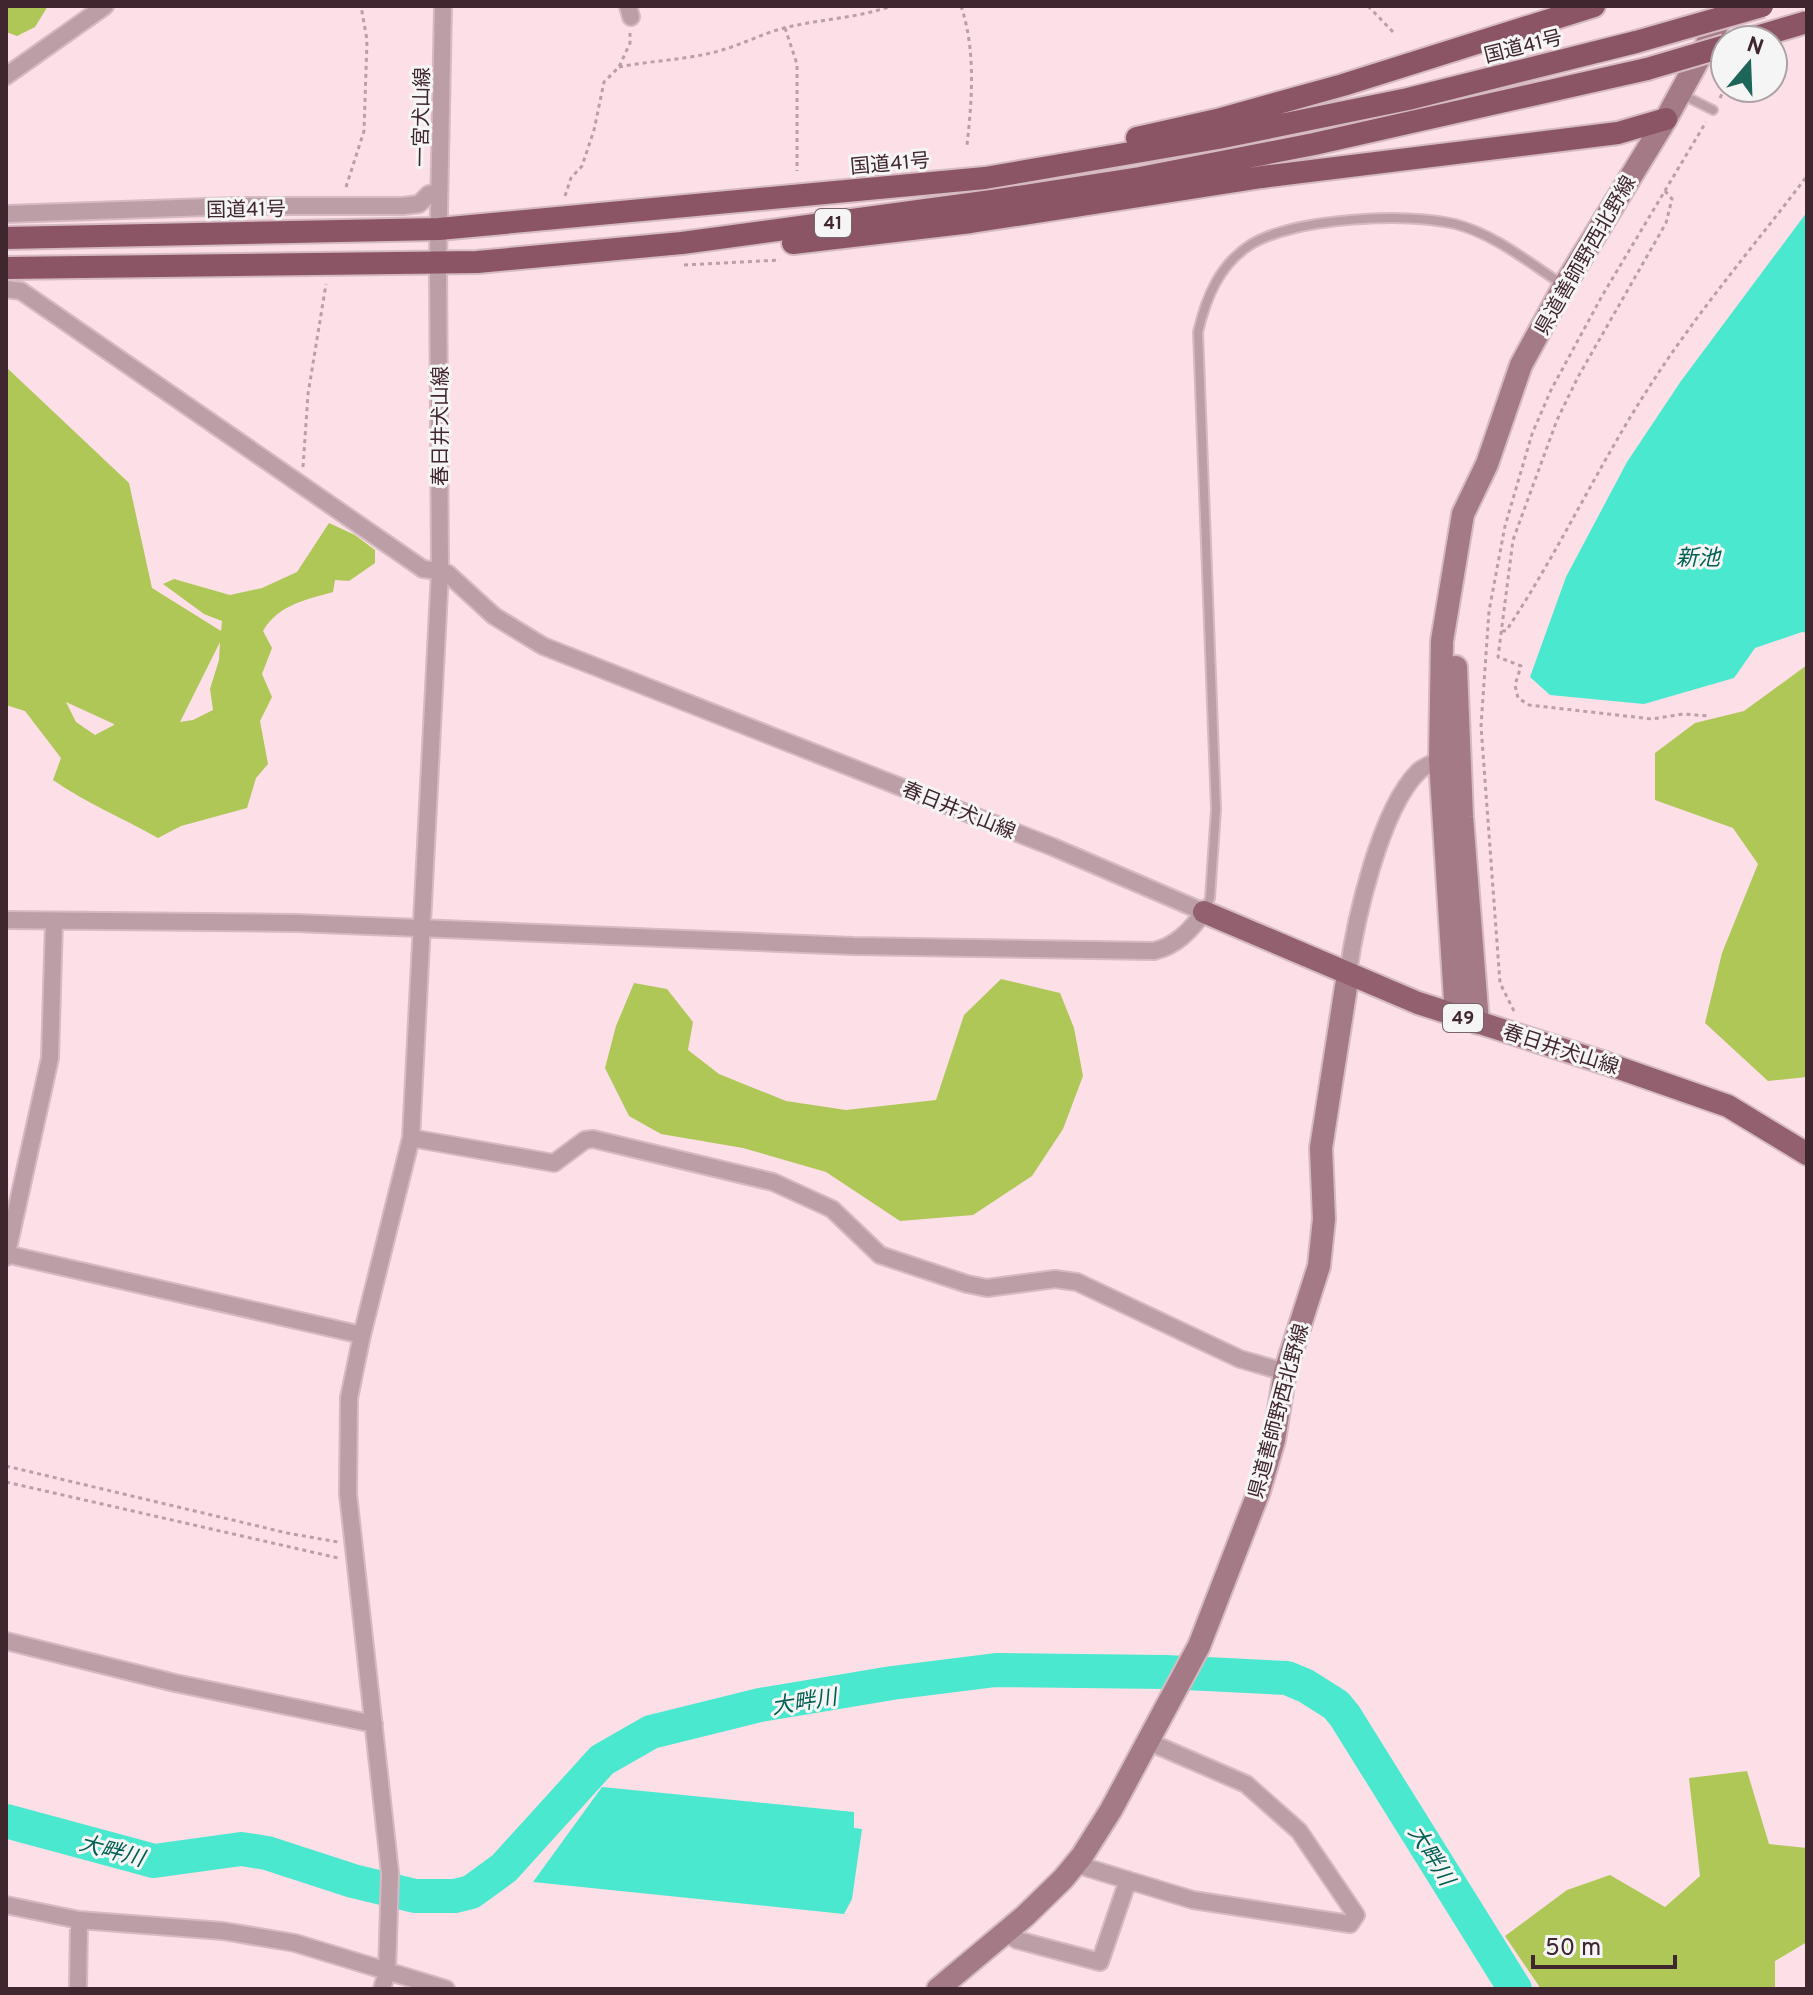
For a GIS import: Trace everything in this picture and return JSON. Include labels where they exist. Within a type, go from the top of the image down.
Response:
[{"type":"highway","points":[[985,178],[1031,161],[1217,120],[1315,93],[1594,6]]},
{"type":"highway","name":"国道41号","points":[[6,238],[439,229],[985,178],[1218,138],[1408,99],[1636,42],[1762,6]]},
{"type":"highway","name":"41","points":[[6,268],[477,262],[682,243],[976,204],[1140,178],[1314,144],[1647,69],[1709,51]]},
{"type":"highway","points":[[682,243],[774,245],[971,222],[1262,177],[1618,133],[1666,119]]},
{"type":"main road","name":"県道善師野西北野線","points":[[1456,1016],[1440,760],[1442,641],[1463,514],[1487,464],[1521,365],[1564,286],[1666,119],[1728,6]]},
{"type":"main road","name":"県道善師野西北野線","points":[[1463,514],[1456,673],[1462,817],[1478,1023]]},
{"type":"main road","name":"春日井犬山線","points":[[1204,912],[1456,1016],[1728,1106],[1807,1154]]},
{"type":"main road","name":"県道善師野西北野線","points":[[938,1989],[1005,1932],[1075,1864],[1111,1810],[1199,1646],[1259,1491],[1274,1440],[1285,1372],[1319,1266],[1324,1219],[1321,1148],[1348,974]]},
{"type":"street","points":[[6,76],[105,6]]},
{"type":"street","name":"一宮犬山線","points":[[439,229],[443,6]]},
{"type":"street","points":[[6,214],[419,204],[429,194],[439,192]]},
{"type":"street","name":"春日井犬山線","points":[[439,229],[440,571],[447,573],[494,616],[543,646],[1053,847],[1204,912]]},
{"type":"street","points":[[6,289],[21,291],[423,569],[440,571],[411,1138],[362,1335],[349,1411],[348,1494],[390,1873],[387,1972],[382,1989]]},
{"type":"street","name":"県道善師野西北野線","points":[[1348,974],[1359,908],[1402,792],[1420,769],[1440,760]]},
{"type":"street","points":[[6,920],[296,923],[853,946],[1154,951],[1165,949],[1184,936],[1204,912]]},
{"type":"street","points":[[54,921],[50,1058],[6,1255],[362,1335]]},
{"type":"street","points":[[411,1138],[554,1163],[585,1140],[593,1139],[739,1172],[773,1182],[832,1209],[880,1255],[987,1288],[1055,1279],[1077,1282],[1240,1359],[1285,1372]]},
{"type":"street","points":[[6,1641],[175,1683],[374,1724]]},
{"type":"street","points":[[1075,1864],[1193,1900],[1350,1924],[1356,1915],[1299,1831],[1246,1784],[1149,1742]]},
{"type":"street","points":[[1005,1932],[1017,1940],[1100,1962],[1128,1880]]},
{"type":"street","points":[[6,1905],[79,1920],[223,1931],[295,1943],[446,1989]]},
{"type":"street","points":[[78,1989],[79,1920]]},
{"type":"lane","points":[[1680,93],[1713,110]]},
{"type":"lane","points":[[1204,912],[1210,898],[1216,809],[1198,332],[1205,302],[1213,285],[1249,245],[1285,230],[1371,218],[1416,217],[1457,224],[1493,239],[1564,286]]},
{"type":"path","points":[[340,205],[364,131],[367,40],[361,6]]},
{"type":"path","points":[[619,67],[707,54],[743,45],[785,28],[891,6]]},
{"type":"path","points":[[961,6],[968,25],[970,62],[971,105],[967,145]]},
{"type":"path","points":[[1368,6],[1394,33]]},
{"type":"path","points":[[565,196],[571,178],[582,166],[594,130],[604,82],[619,67],[630,43],[630,12]]},
{"type":"path","points":[[785,28],[797,64],[797,171]]},
{"type":"path","points":[[1522,1037],[1520,1025],[1500,983],[1481,726],[1489,611],[1505,526],[1532,434],[1551,390],[1585,326],[1716,104]]},
{"type":"path","points":[[1502,631],[1506,631],[1541,579],[1611,448],[1660,370],[1807,176]]},
{"type":"path","points":[[1665,191],[1672,199],[1666,223],[1578,377],[1557,420],[1513,540],[1498,657],[1521,666],[1515,685],[1518,698],[1529,705],[1652,719],[1683,714],[1709,716]]},
{"type":"path","points":[[302,486],[308,394],[326,284]]},
{"type":"path","points":[[6,1466],[287,1533],[353,1542]]},
{"type":"path","points":[[6,1482],[356,1562]]},
{"type":"shaded area","points":[[6,6],[48,6],[35,27],[17,36],[6,32]]},
{"type":"shaded area","points":[[6,367],[129,483],[152,588],[221,631],[222,621],[204,614],[163,584],[174,579],[230,595],[262,588],[297,572],[329,523],[355,535],[375,550],[375,563],[349,581],[335,580],[333,592],[284,609],[263,631],[272,648],[262,674],[272,697],[260,721],[268,764],[256,778],[247,808],[181,826],[158,838],[53,780],[61,758],[25,711],[6,705]],"holes":[[[220,642],[219,660],[210,689],[213,710],[193,720],[180,722]],[[66,702],[114,724],[114,725],[95,735],[76,722]]]},
{"type":"shaded area","points":[[1807,665],[1807,1077],[1768,1081],[1705,1023],[1722,953],[1758,864],[1733,828],[1655,800],[1655,753],[1695,723],[1744,711]]},
{"type":"shaded area","points":[[1001,979],[1060,993],[1074,1028],[1083,1076],[1063,1129],[1032,1176],[973,1215],[900,1221],[826,1172],[743,1148],[661,1134],[629,1116],[605,1068],[616,1026],[634,983],[667,989],[693,1022],[688,1050],[719,1074],[786,1101],[846,1110],[936,1100],[964,1015]]},
{"type":"shaded area","points":[[1747,1771],[1769,1844],[1807,1848],[1807,1942],[1775,1961],[1775,1989],[1541,1989],[1505,1936],[1567,1890],[1610,1875],[1665,1907],[1700,1876],[1689,1778]]},
{"type":"water","name":"新池","points":[[1807,212],[1807,633],[1755,648],[1734,678],[1644,704],[1550,695],[1530,677],[1566,577],[1627,462],[1681,381]]},
{"type":"water","points":[[602,1787],[854,1812],[854,1828],[862,1829],[852,1899],[844,1914],[533,1882]]},
{"type":"waterway","name":"大畔川","points":[[6,1821],[154,1861],[241,1849],[267,1853],[353,1881],[415,1896],[455,1896],[471,1892],[504,1868],[602,1760],[651,1732],[760,1705],[996,1670],[1166,1672],[1287,1678],[1336,1705],[1345,1716],[1515,1989]]}]
